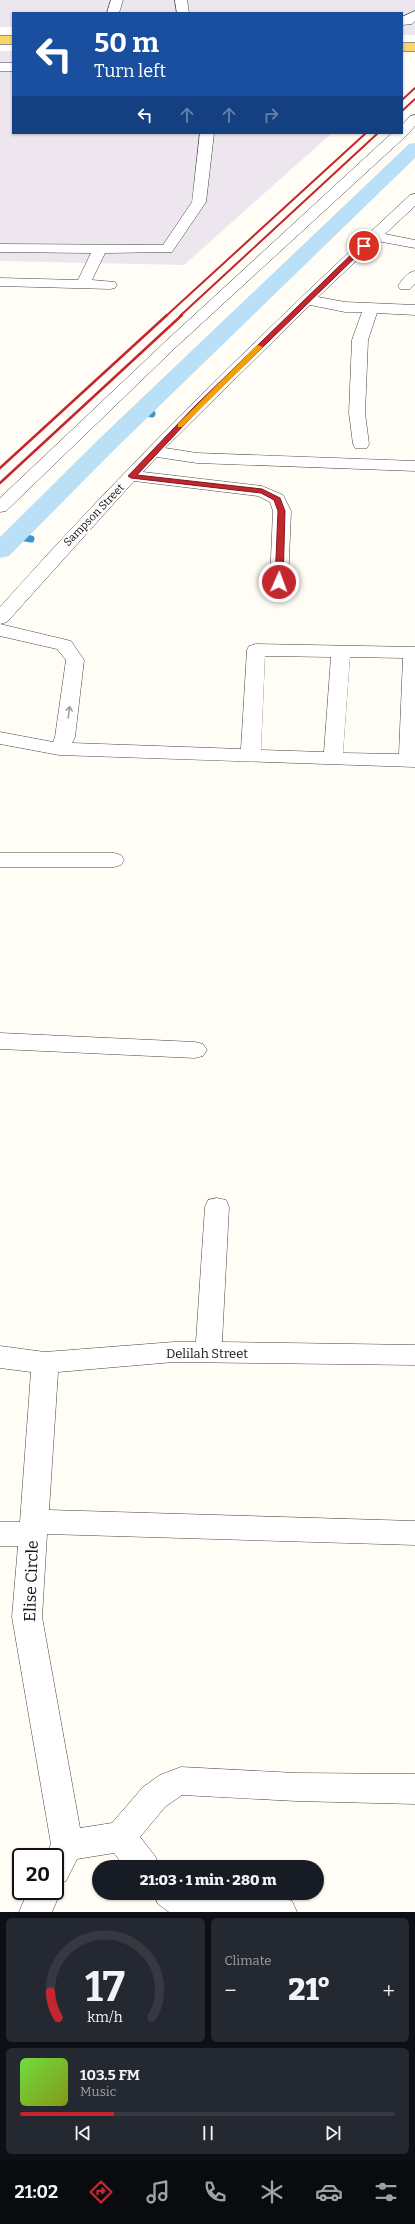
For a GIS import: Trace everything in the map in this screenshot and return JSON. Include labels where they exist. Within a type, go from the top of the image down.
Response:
[{"type":"main road","points":[[0,40],[12,40]]},
{"type":"main road","points":[[403,47],[415,47]]},
{"type":"street","points":[[113,12],[117,0]]},
{"type":"street","points":[[181,0],[183,12]]},
{"type":"street","points":[[403,21],[408,21],[415,15]]},
{"type":"street","points":[[0,67],[12,67]]},
{"type":"street","points":[[403,130],[415,119]]},
{"type":"street","points":[[0,248],[167,249],[199,202],[207,134]]},
{"type":"street","points":[[0,507],[165,350],[399,134]]},
{"type":"street","name":"Sampson Street","points":[[0,618],[44,567],[131,476],[307,300],[415,198]]},
{"type":"street","points":[[374,236],[415,244]]},
{"type":"street","points":[[82,284],[100,249]]},
{"type":"street","points":[[405,286],[415,275]]},
{"type":"street","points":[[0,282],[110,285]]},
{"type":"street","points":[[307,300],[345,307],[415,310]]},
{"type":"street","points":[[361,444],[357,413],[360,340],[371,308]]},
{"type":"street","points":[[155,452],[204,458],[415,466]]},
{"type":"street","points":[[131,476],[262,491],[277,499],[282,511],[279,582]]},
{"type":"street","points":[[0,630],[64,645],[76,660],[65,737],[59,749]]},
{"type":"street","points":[[0,738],[59,749],[251,756],[412,761],[414,653],[256,650],[251,756]]},
{"type":"street","points":[[333,758],[341,652]]},
{"type":"street","points":[[0,860],[114,860]]},
{"type":"street","points":[[0,1041],[195,1050]]},
{"type":"street","points":[[208,1352],[217,1207]]},
{"type":"street","name":"Delilah Street","points":[[0,1358],[45,1362],[174,1352],[415,1355]]},
{"type":"street","name":"Elise Circle","points":[[45,1362],[27,1617],[60,1848]]},
{"type":"street","points":[[0,1534],[33,1528],[415,1533]]},
{"type":"street","points":[[64,1856],[121,1837],[145,1803],[173,1784],[181,1781],[296,1786],[415,1788]]},
{"type":"street","points":[[121,1837],[139,1860]]},
{"type":"street","points":[[35,1912],[41,1900]]},
{"type":"street","points":[[179,1900],[187,1906],[281,1912]]},
{"type":"shaded area","points":[[0,0],[415,0],[415,35],[403,35],[403,12],[12,12],[12,27],[0,27]]},
{"type":"shaded area","points":[[0,51],[12,51],[12,134],[331,134],[184,265],[0,261]]},
{"type":"waterway","points":[[0,551],[107,444],[415,148]]},
{"type":"waterway","points":[[140,411],[152,414]]},
{"type":"waterway","points":[[15,536],[31,539]]},
{"type":"railway","points":[[403,99],[415,88]]},
{"type":"railway","points":[[403,110],[415,99]]},
{"type":"railway","points":[[166,316],[365,134]]},
{"type":"railway","points":[[180,316],[377,134]]},
{"type":"railway","points":[[0,468],[167,315]]},
{"type":"railway","points":[[0,483],[182,315]]},
{"type":"slow traffic","points":[[180,425],[260,347]]},
{"type":"route","points":[[279,582],[282,511],[277,499],[262,491],[131,476],[198,407],[364,246]]}]
